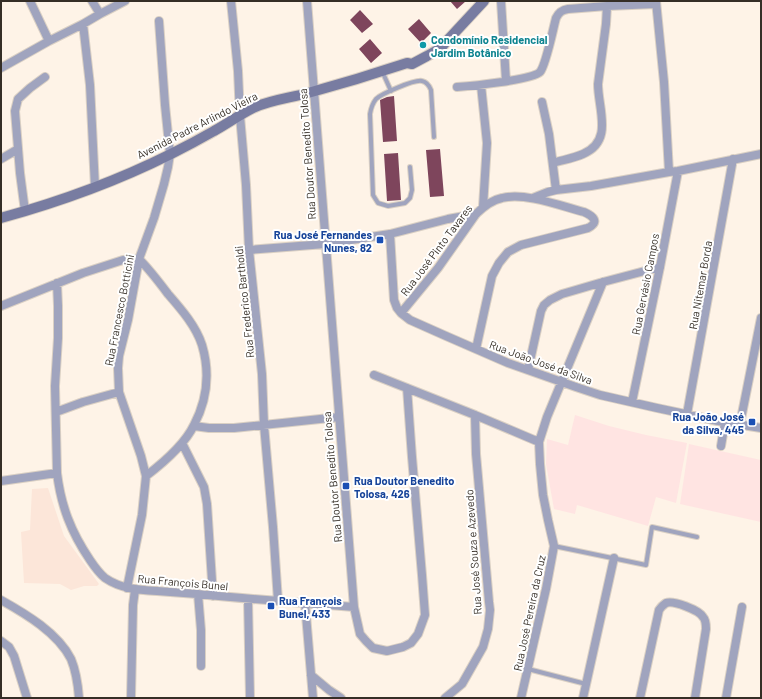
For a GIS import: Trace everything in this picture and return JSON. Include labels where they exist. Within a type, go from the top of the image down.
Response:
[{"type":"main road","name":"Avenida Padre Arlindo Vieira","points":[[1,218],[95,187],[140,168],[170,154],[253,108],[265,103],[313,91],[406,63],[410,59],[438,44],[445,43],[484,1]]},
{"type":"street","points":[[30,1],[49,41]]},
{"type":"street","points":[[92,1],[100,14]]},
{"type":"street","points":[[1,68],[125,1]]},
{"type":"street","name":"Rua Frederico Bartholdi","points":[[231,1],[246,185],[249,250],[262,374],[264,425],[278,601]]},
{"type":"street","name":"Rua Doutor Benedito Tolosa","points":[[307,1],[354,607],[360,634],[373,648],[387,651],[403,647],[411,643],[418,634],[425,614],[407,388]]},
{"type":"street","points":[[501,1],[506,81]]},
{"type":"street","points":[[457,87],[506,81],[535,75],[540,71],[544,63],[556,18],[558,13],[562,10],[656,2],[664,82],[669,172]]},
{"type":"street","points":[[553,163],[583,154],[592,149],[600,140],[602,131],[602,115],[598,84],[607,6]]},
{"type":"street","name":"Rua Francesco Botticini","points":[[131,698],[133,613],[131,589],[146,476],[141,456],[119,392],[118,376],[119,356],[128,320],[138,259],[154,218],[164,184],[170,154],[159,21]]},
{"type":"street","points":[[83,24],[90,85],[95,187]]},
{"type":"street","points":[[25,211],[15,111],[18,99],[45,77]]},
{"type":"street","points":[[482,84],[487,143],[483,207]]},
{"type":"street","points":[[542,102],[553,163],[556,190]]},
{"type":"street","points":[[1,159],[18,149]]},
{"type":"street","points":[[533,198],[556,190],[678,171],[761,154]]},
{"type":"street","name":"Rua Nitemar Borda","points":[[687,414],[734,160]]},
{"type":"street","name":"Rua Gervásio Campos","points":[[632,402],[678,171]]},
{"type":"street","name":"Rua José Pinto Tavares","points":[[401,313],[438,268],[476,214],[483,207],[493,201],[512,196],[533,198],[584,212],[594,218],[593,226],[588,228],[521,245],[508,252],[499,263],[492,276],[476,349]]},
{"type":"street","points":[[249,250],[325,244],[390,234],[448,219],[476,214]]},
{"type":"street","points":[[390,234],[394,300],[401,313]]},
{"type":"street","points":[[1,306],[82,272],[114,262],[138,259],[149,269],[193,327],[201,344],[206,366],[206,386],[203,403],[194,426],[182,443],[162,464],[146,476]]},
{"type":"street","points":[[528,370],[541,311],[544,305],[550,300],[562,294],[660,267]]},
{"type":"street","name":"Rua José Pereira da Cruz","points":[[521,698],[546,589],[554,546],[543,495],[540,464],[540,442],[547,417],[603,282]]},
{"type":"street","name":"Rua François Bunel","points":[[57,283],[58,338],[55,386],[58,484],[69,525],[81,548],[102,576],[116,584],[131,589],[354,607]]},
{"type":"street","name":"Rua João José da Silva","points":[[401,313],[410,320],[508,363],[600,395],[725,422],[761,428]]},
{"type":"street","points":[[740,424],[761,318]]},
{"type":"street","points":[[374,375],[540,442]]},
{"type":"street","points":[[56,412],[83,402],[119,392]]},
{"type":"street","name":"Rua José Souza e Azevedo","points":[[445,698],[462,684],[483,647],[488,629],[489,602],[476,454],[475,415]]},
{"type":"street","points":[[194,426],[209,428],[234,428],[339,417]]},
{"type":"street","points":[[721,446],[725,422]]},
{"type":"street","points":[[182,443],[204,487],[208,504],[213,596]]},
{"type":"street","points":[[1,480],[57,473]]},
{"type":"street","points":[[583,698],[614,558]]},
{"type":"street","points":[[198,594],[201,630],[201,666]]},
{"type":"street","points":[[248,599],[250,698]]},
{"type":"street","points":[[1,600],[34,620],[59,641],[71,659],[77,679],[79,698]]},
{"type":"street","points":[[640,698],[659,610],[668,602],[691,608],[704,617],[706,623],[695,698]]},
{"type":"street","points":[[305,604],[313,698]]},
{"type":"street","points":[[726,698],[742,607]]},
{"type":"street","points":[[1,641],[9,646],[14,656],[27,698]]},
{"type":"street","points":[[311,675],[341,698]]},
{"type":"lane","points":[[382,71],[391,91]]},
{"type":"lane","points":[[410,167],[412,190],[410,198],[405,203],[388,206],[378,203],[373,195],[370,114],[376,99],[415,81],[422,81],[428,84],[430,90],[434,137]]},
{"type":"lane","points":[[554,546],[646,565],[652,527],[697,537]]},
{"type":"lane","points":[[528,668],[586,684]]},
{"type":"shaded area","points":[[575,415],[609,426],[687,443],[676,503],[656,497],[648,526],[577,505],[575,514],[554,509],[546,464],[547,439],[568,445]]},
{"type":"shaded area","points":[[689,444],[761,460],[761,522],[680,504]]},
{"type":"shaded area","points":[[48,488],[64,536],[99,584],[97,586],[84,586],[71,590],[60,584],[24,583],[21,532],[30,530],[32,489]]},
{"type":"building","points":[[450,1],[466,1],[457,9]]},
{"type":"building","points":[[360,10],[373,24],[362,33],[350,20]]},
{"type":"building","points":[[419,19],[431,33],[421,43],[408,29]]},
{"type":"building","points":[[370,39],[382,53],[371,63],[359,49]]},
{"type":"building","points":[[394,96],[397,141],[383,142],[380,100]]},
{"type":"building","points":[[440,149],[444,196],[430,197],[426,150]]},
{"type":"building","points":[[398,153],[401,200],[387,201],[384,154]]},
{"type":"place","name":"Condomínio Residencial Jardim Botânico","points":[[423,45]]},
{"type":"place","name":"Rua José Fernandes Nunes, 82","points":[[380,240]]},
{"type":"place","name":"Rua João José da Silva, 445","points":[[752,422]]},
{"type":"place","name":"Rua Doutor Benedito Tolosa, 426","points":[[346,486]]},
{"type":"place","name":"Rua François Bunel, 433","points":[[271,606]]}]
